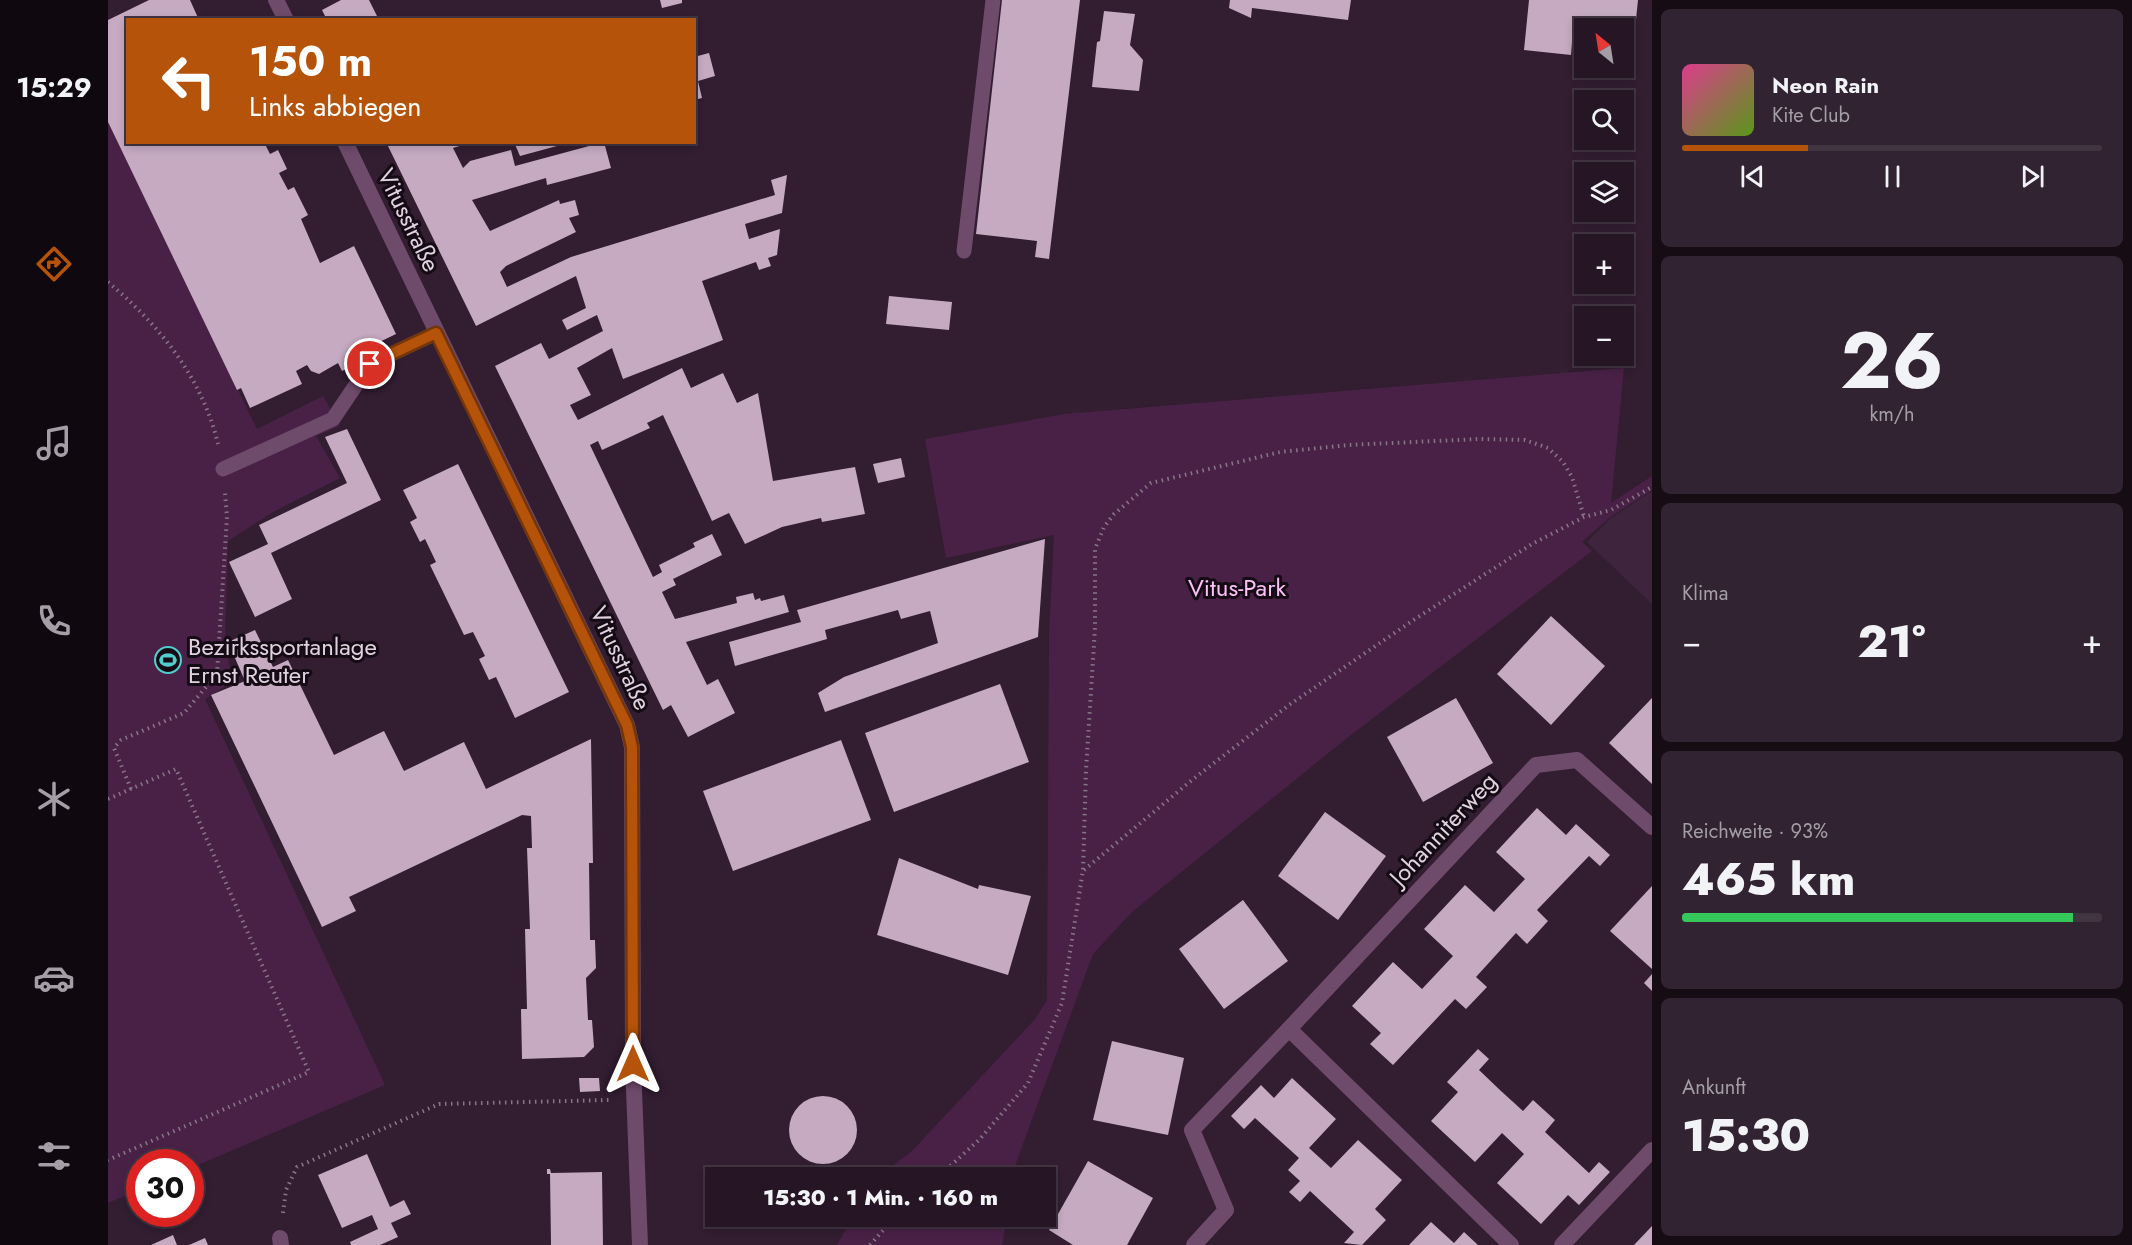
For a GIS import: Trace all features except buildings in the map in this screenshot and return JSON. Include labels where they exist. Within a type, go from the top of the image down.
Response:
[{"type":"street","points":[[276,0],[285,18]]},
{"type":"street","name":"Vitusstraße","points":[[346,144],[627,725],[632,747],[634,1100],[640,1245]]},
{"type":"street","name":"Johanniterweg","points":[[1194,1245],[1226,1210],[1192,1130],[1536,765],[1577,760],[1652,827]]},
{"type":"street","points":[[1289,1029],[1510,1245]]},
{"type":"street","points":[[1562,1245],[1652,1150]]},
{"type":"lane","points":[[964,250],[993,0]]},
{"type":"lane","points":[[223,469],[333,419],[370,364],[436,333]]},
{"type":"path","points":[[108,282],[142,311],[188,369],[211,415],[223,469],[227,517],[217,674],[184,713],[121,740],[114,748],[130,789]]},
{"type":"path","points":[[949,1167],[979,1140],[1028,1083],[1062,1003],[1083,870],[1086,770],[1095,628],[1095,549],[1104,527],[1114,514],[1151,483],[1280,452],[1348,445],[1479,439],[1524,440],[1548,448],[1563,462],[1572,477],[1584,517]]},
{"type":"path","points":[[1083,870],[1192,780],[1299,698],[1522,550],[1584,517],[1611,510],[1652,487]]},
{"type":"path","points":[[108,799],[176,769],[309,1072],[108,1160]]},
{"type":"path","points":[[281,1241],[286,1190],[297,1167],[439,1104],[634,1100]]},
{"type":"path","points":[[870,1245],[886,1227]]},
{"type":"shaded area","points":[[1652,491],[1652,604],[1587,542],[1610,519]]},
{"type":"green space","name":"Bezirkssportanlage Ernst Reuter","points":[[108,122],[257,429],[323,396],[340,426],[316,436],[340,478],[273,512],[228,541],[225,638],[232,682],[205,699],[385,1085],[204,1162],[204,1149],[126,1149],[126,1195],[108,1203]]},
{"type":"green space","name":"Vitus-Park","points":[[1624,368],[1611,503],[1652,476],[1652,490],[1609,518],[1582,542],[1592,551],[1347,738],[1132,912],[1093,954],[1015,1167],[891,1167],[912,1151],[1035,1019],[1047,1000],[1049,634],[1054,535],[946,558],[925,439],[1064,414]]},
{"type":"green space","points":[[847,1227],[1005,1227],[1002,1245],[837,1245]]},
{"type":"place","name":"Bezirkssportanlage Ernst Reuter","points":[[168,660]]},
{"type":"route","points":[[370,364],[436,333],[627,725],[632,747],[633,1064]]}]
